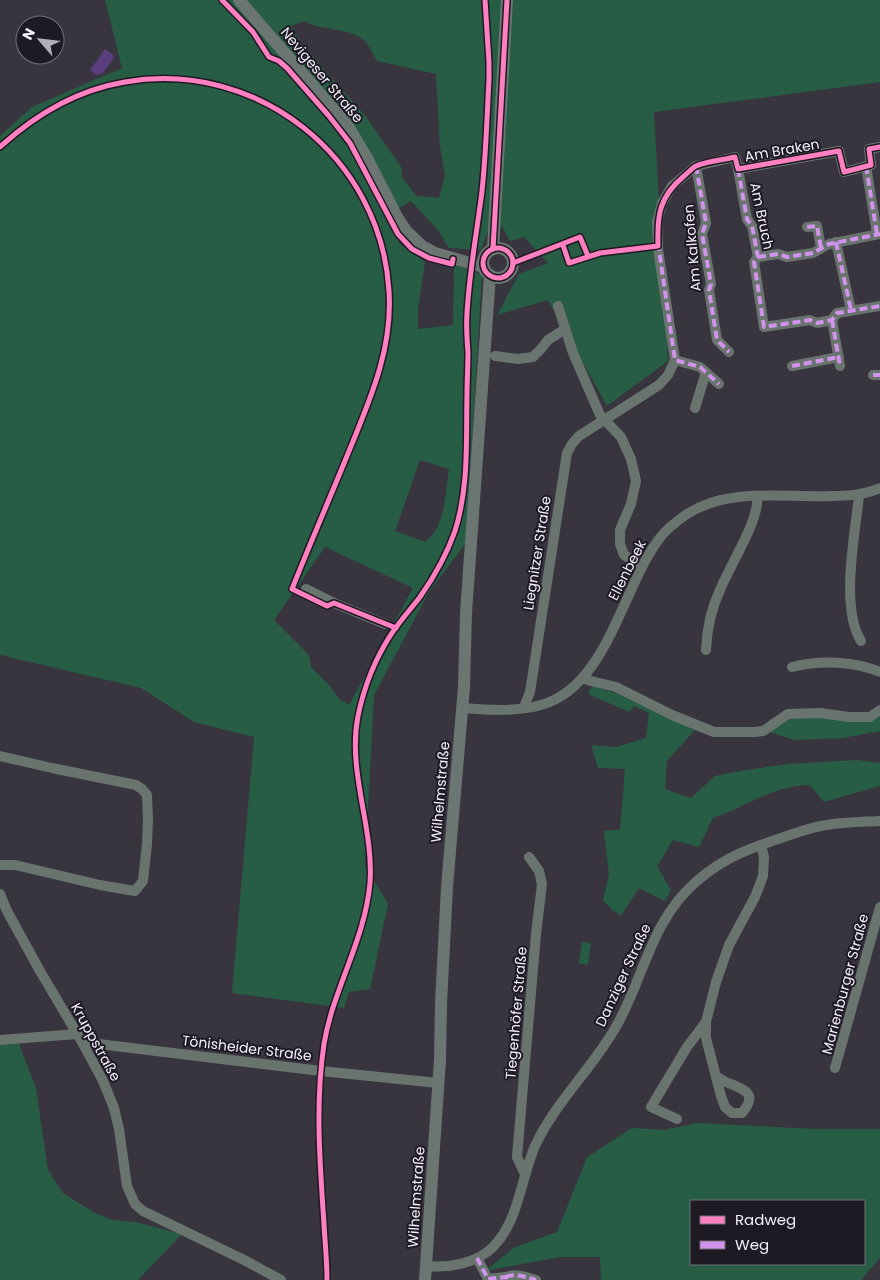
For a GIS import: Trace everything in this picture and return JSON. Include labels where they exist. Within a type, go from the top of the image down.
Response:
[{"type":"main road","name":"Nevigeser Straße","points":[[238,0],[348,126],[406,232],[422,246],[460,260],[490,262]]},
{"type":"main road","name":"Wilhelmstraße","points":[[425,1280],[438,1083],[447,891],[464,687],[466,613],[490,262],[495,219],[507,0]]},
{"type":"street","points":[[758,257],[778,254],[787,257],[813,253],[829,244],[878,234],[866,166],[871,165],[869,149],[880,147]]},
{"type":"street","name":"Am Braken","points":[[675,360],[658,249],[657,222],[662,204],[672,186],[696,166],[735,157],[738,168],[839,151],[844,172],[866,166]]},
{"type":"street","name":"Am Kalkofen","points":[[696,166],[706,223],[702,234],[711,284],[709,290],[717,340],[729,352]]},
{"type":"street","name":"Am Bruch","points":[[738,168],[747,219],[752,226],[758,257],[754,262],[764,327],[810,320],[817,323],[832,320]]},
{"type":"street","points":[[807,228],[817,226],[821,248]]},
{"type":"street","points":[[836,242],[851,310]]},
{"type":"street","points":[[558,306],[565,329],[600,415],[621,437],[631,459],[636,481],[631,504],[620,530],[620,544],[624,554],[642,566]]},
{"type":"street","points":[[792,366],[840,362],[832,320],[837,313],[880,306]]},
{"type":"street","points":[[494,356],[518,359],[533,357],[548,340],[565,329]]},
{"type":"street","points":[[605,420],[659,385],[668,375],[675,360],[700,367],[719,384]]},
{"type":"street","points":[[695,408],[706,372]]},
{"type":"street","name":"Liegnitzer Straße","points":[[524,707],[530,692],[567,453],[580,436],[605,420]]},
{"type":"street","name":"Ellenbeek","points":[[462,708],[492,710],[541,705],[558,698],[583,678],[611,636],[642,566],[660,538],[673,524],[698,508],[733,498],[859,496],[880,488]]},
{"type":"street","points":[[859,496],[850,596],[852,620],[861,641]]},
{"type":"street","points":[[706,650],[710,617],[719,592],[752,522],[758,503],[757,497]]},
{"type":"street","points":[[306,589],[385,624]]},
{"type":"street","points":[[792,667],[823,662],[841,663],[880,672]]},
{"type":"street","points":[[583,678],[616,687],[672,715],[709,730],[720,732],[763,731],[788,714],[820,713],[850,717],[870,717],[880,710]]},
{"type":"street","points":[[0,756],[136,785],[147,795],[148,809],[143,881],[135,891],[100,886],[16,865],[0,865]]},
{"type":"street","name":"Danziger Straße","points":[[426,1266],[439,1267],[462,1264],[477,1258],[493,1247],[506,1229],[535,1147],[549,1120],[618,1024],[652,942],[666,916],[695,882],[714,866],[738,853],[800,831],[826,825],[880,821]]},
{"type":"street","points":[[716,1076],[706,1038],[706,1022],[716,982],[729,945],[755,897],[763,876],[764,857],[761,845]]},
{"type":"street","name":"Tiegenhöfer Straße","points":[[525,1174],[517,1157],[542,884],[539,871],[529,857]]},
{"type":"street","name":"Kruppstraße","points":[[0,894],[7,911],[40,971],[103,1081],[114,1108],[127,1186],[135,1204],[143,1211],[282,1280]]},
{"type":"street","name":"Marienburger Straße","points":[[836,1068],[880,907]]},
{"type":"street","points":[[676,1119],[651,1107],[682,1055],[706,1022]]},
{"type":"street","name":"Tönisheider Straße","points":[[0,1040],[79,1038],[303,1069],[438,1083]]},
{"type":"street","points":[[477,1258],[488,1280],[505,1279],[510,1275],[524,1276],[536,1280]]},
{"type":"green space","points":[[105,0],[880,0],[880,82],[654,112],[668,361],[607,406],[548,300],[497,315],[519,274],[548,263],[524,237],[510,241],[502,226],[488,231],[481,250],[449,248],[438,230],[411,201],[384,217],[401,245],[425,262],[418,308],[418,329],[453,325],[454,263],[482,275],[466,543],[429,592],[374,695],[365,866],[388,904],[370,989],[349,992],[344,1008],[232,993],[254,737],[194,722],[141,688],[0,655],[0,136],[32,107],[122,68]],"holes":[[[304,21],[347,32],[361,38],[368,45],[377,61],[436,74],[440,147],[445,175],[439,198],[416,196],[402,177],[401,167],[367,118],[299,41],[291,26]],[[420,460],[449,469],[441,519],[432,536],[425,542],[395,531]],[[325,547],[413,588],[349,705],[339,699],[331,687],[311,667],[309,655],[274,620]]]},
{"type":"green space","points":[[592,686],[632,698],[695,730],[667,761],[665,789],[691,798],[715,776],[788,764],[857,760],[880,763],[880,786],[824,802],[810,785],[797,786],[760,797],[713,818],[699,847],[673,840],[657,866],[671,890],[665,901],[639,888],[621,916],[614,912],[603,900],[609,875],[604,831],[620,829],[625,769],[598,768],[591,745],[616,747],[646,738],[649,713],[634,706],[629,712],[588,694]]},
{"type":"green space","points":[[880,713],[880,731],[843,738],[795,740],[769,732],[795,716]]},
{"type":"green space","points":[[582,942],[591,943],[588,965],[579,963]]},
{"type":"green space","points":[[0,1037],[19,1044],[36,1088],[48,1170],[63,1193],[93,1212],[112,1220],[135,1222],[182,1234],[138,1280],[0,1280]]},
{"type":"green space","points":[[698,1123],[814,1129],[880,1129],[880,1258],[861,1280],[601,1280],[600,1257],[559,1257],[485,1271],[515,1247],[557,1232],[587,1157],[632,1128],[664,1130]]},
{"type":"shaded area","points":[[105,49],[114,58],[102,74],[96,75],[90,70]]},
{"type":"marked path","points":[[696,166],[706,223],[702,234],[711,284],[709,290],[717,340],[729,352]]},
{"type":"marked path","points":[[866,166],[877,234]]},
{"type":"marked path","points":[[738,169],[747,219],[752,226],[758,257],[754,262],[764,327],[810,320],[817,323],[832,320],[837,313],[880,306]]},
{"type":"marked path","points":[[807,227],[817,226],[821,248]]},
{"type":"marked path","points":[[758,257],[778,254],[787,257],[813,253],[829,244],[880,234]]},
{"type":"marked path","points":[[836,242],[851,310]]},
{"type":"marked path","points":[[658,243],[675,360],[700,367],[719,384]]},
{"type":"marked path","points":[[832,320],[840,366]]},
{"type":"marked path","points":[[792,366],[839,357]]},
{"type":"marked path","points":[[873,375],[880,375]]},
{"type":"marked path","points":[[477,1258],[488,1279],[506,1277],[505,1280]]},
{"type":"marked path","points":[[506,1277],[517,1275],[536,1280]]},
{"type":"cycle path","points":[[222,0],[253,32],[269,57],[279,61],[287,68],[350,143],[398,234],[412,249],[429,258],[452,264],[453,259]]},
{"type":"cycle path","points":[[327,1280],[319,1134],[321,1066],[328,1024],[362,924],[370,883],[368,841],[356,758],[358,716],[363,695],[384,645],[420,597],[444,557],[455,531],[463,498],[466,446],[467,314],[483,177],[489,79],[485,0]]},
{"type":"cycle path","points":[[493,249],[507,0]]},
{"type":"cycle path","points":[[0,147],[42,114],[90,91],[125,82],[174,79],[221,86],[264,103],[304,128],[337,160],[363,199],[381,243],[389,291],[387,334],[378,375],[371,396],[292,589],[327,606],[334,603],[396,628]]},
{"type":"cycle path","points":[[563,245],[569,263],[600,253],[658,246],[659,216],[669,191],[693,168],[700,164],[735,157],[738,169],[839,151],[844,172],[871,165],[869,149],[880,147]]},
{"type":"cycle path","points":[[513,263],[580,237],[588,256]]},
{"type":"cycle path","points":[[498,248],[508,253],[513,263],[508,273],[498,278],[488,273],[483,263],[488,253],[498,248]]}]
